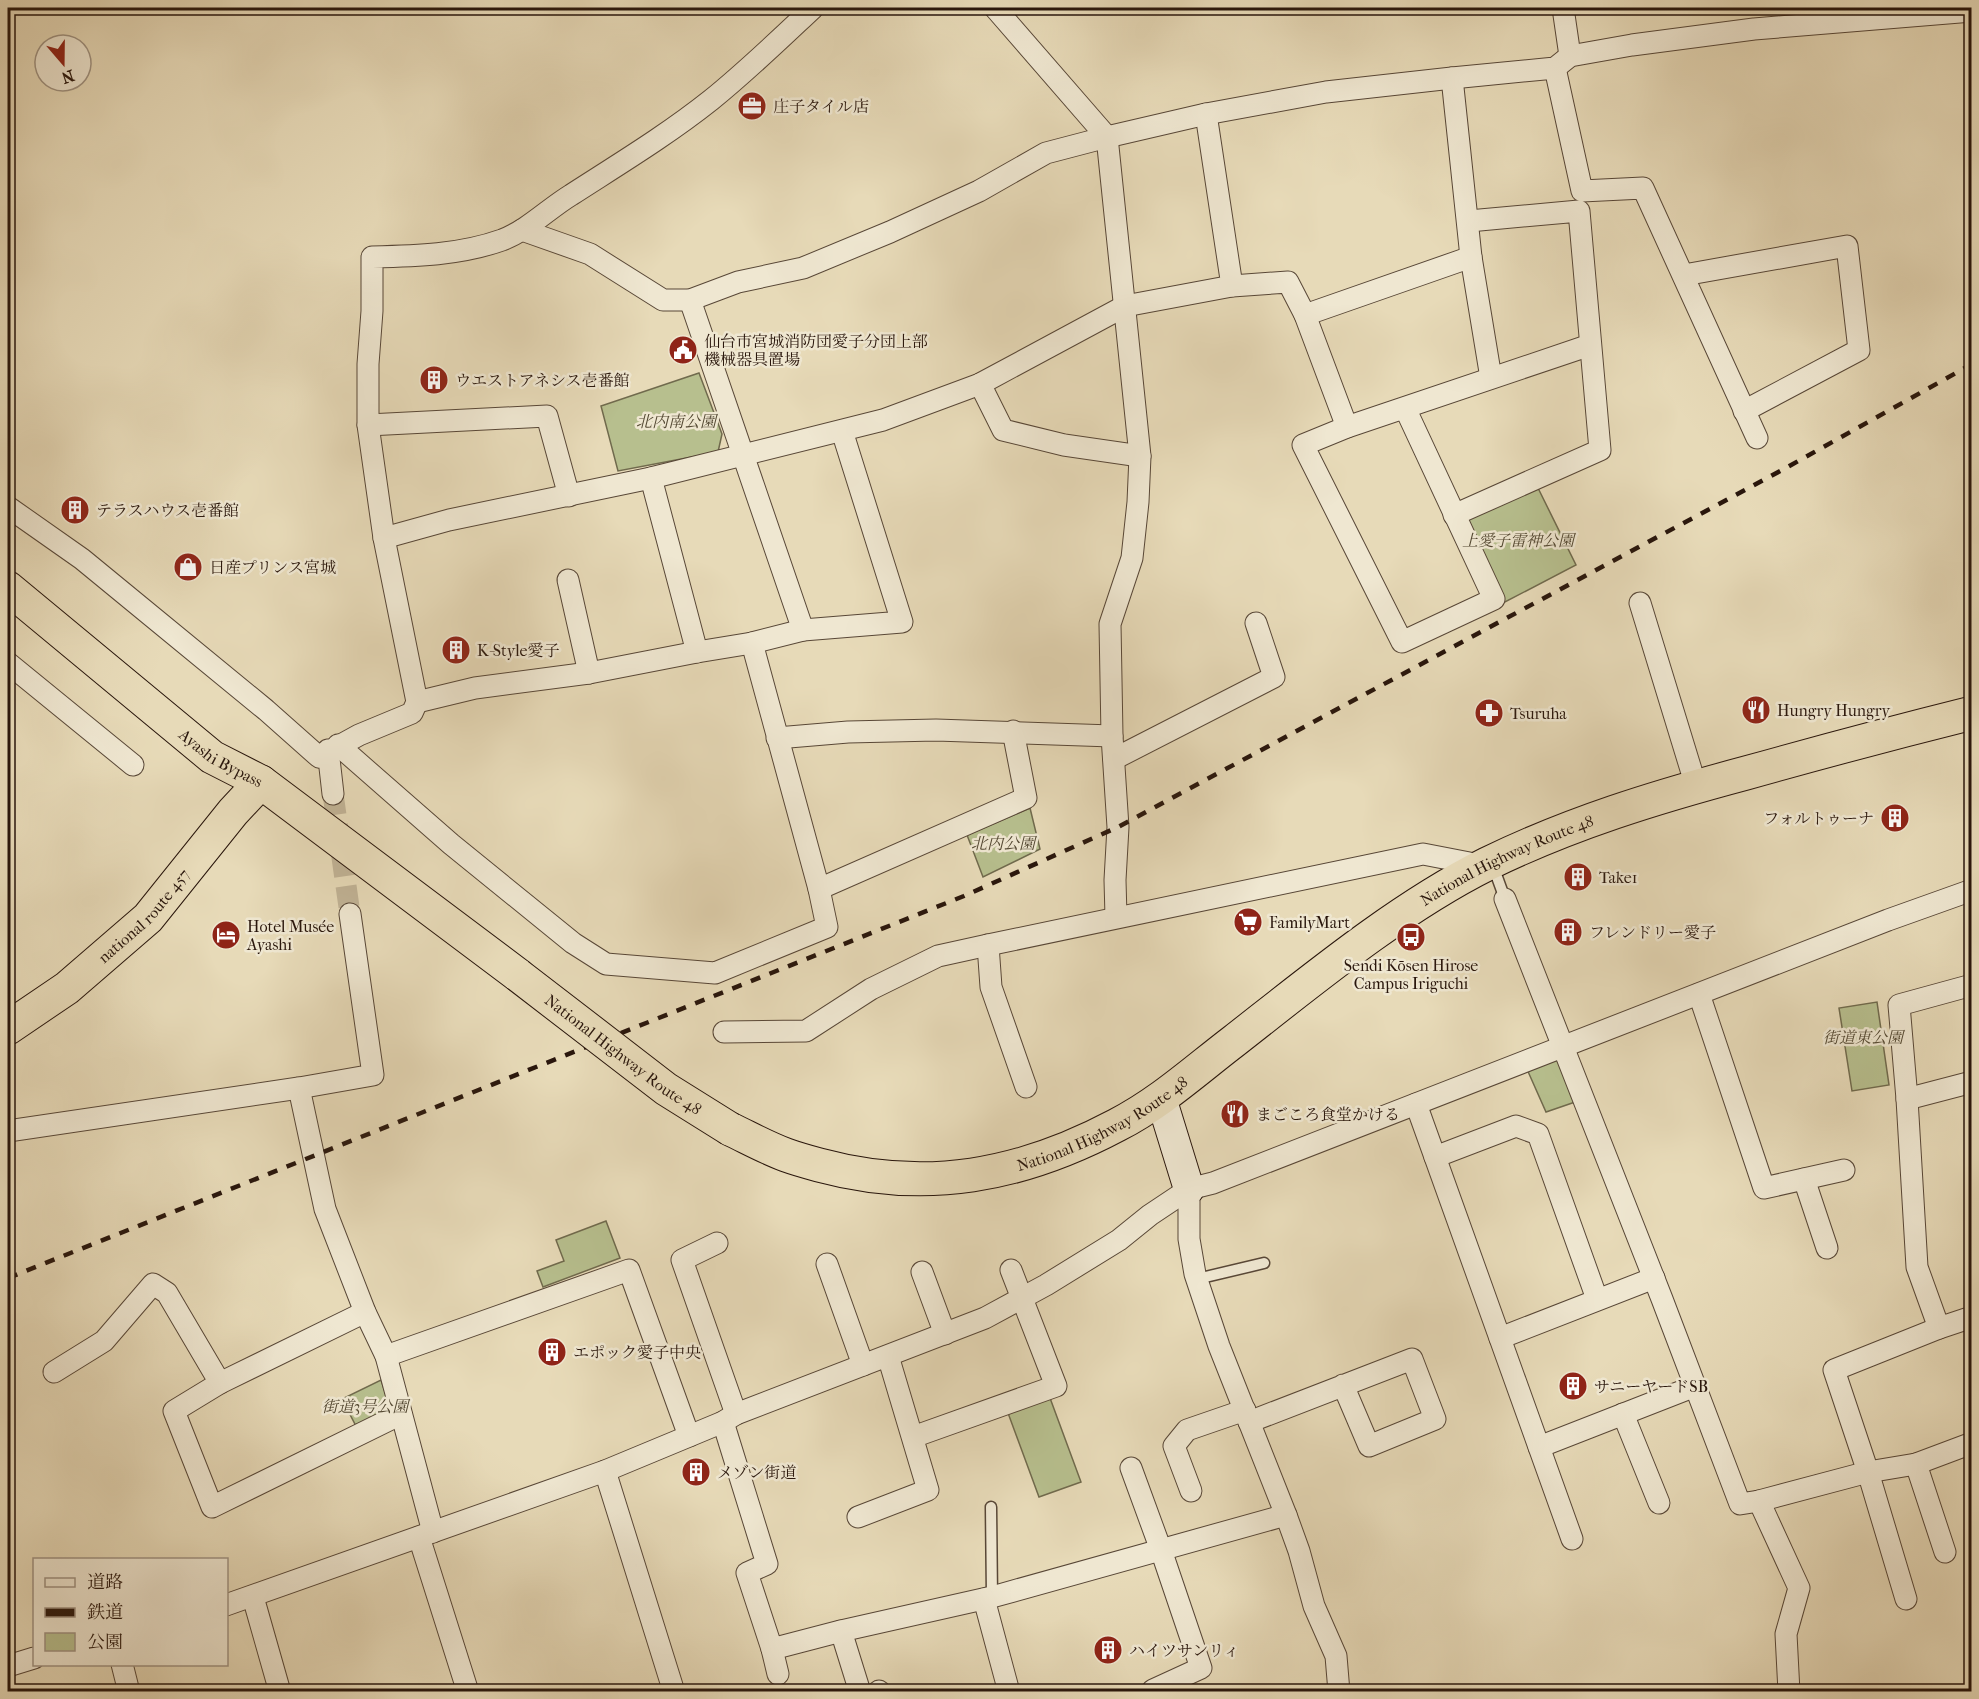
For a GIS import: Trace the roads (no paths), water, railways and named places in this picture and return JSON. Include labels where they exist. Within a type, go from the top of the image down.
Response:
[{"type":"highway","name":"Ayashi Bypass","points":[[8,562],[225,742],[261,782]]},
{"type":"highway","name":"Ayashi Bypass","points":[[8,588],[212,757],[261,782]]},
{"type":"highway","name":"National Highway Route 48","points":[[261,782],[666,1089],[730,1129],[788,1156],[843,1171],[892,1178],[937,1180],[983,1174],[1031,1163],[1076,1146],[1120,1124],[1161,1098],[1284,1001],[1425,900],[1485,866],[1538,841],[1626,807],[1696,786],[1971,713]]},
{"type":"highway","name":"national route 457","points":[[8,1028],[67,988],[148,918],[233,812],[261,782]]},
{"type":"street","points":[[8,507],[82,559],[266,710],[319,757],[359,735],[412,713],[417,702],[384,538],[368,425],[372,257],[443,254],[505,239],[522,230],[568,197],[638,153],[710,100],[780,40],[813,8]]},
{"type":"street","points":[[995,8],[1107,136],[1140,456],[1132,558],[1110,624],[1112,736],[1118,827],[1114,880],[1116,917]]},
{"type":"street","points":[[1563,8],[1563,62],[1582,191],[1643,188],[1757,438]]},
{"type":"street","points":[[522,230],[590,254],[663,300],[690,300],[738,282],[802,268],[890,232],[979,191],[1046,153],[1107,136],[1206,114],[1326,92],[1452,78],[1563,62],[1632,45],[1754,29],[1971,11]]},
{"type":"street","points":[[1452,78],[1471,257],[1491,378]]},
{"type":"street","points":[[1206,114],[1232,286]]},
{"type":"street","points":[[1454,515],[1600,450],[1579,211],[1468,222]]},
{"type":"street","points":[[1684,275],[1847,246],[1859,350],[1744,411]]},
{"type":"street","points":[[1305,315],[1471,257]]},
{"type":"street","points":[[384,538],[449,520],[651,478],[884,420],[980,384],[1125,306],[1232,286],[1288,282],[1305,315],[1347,427]]},
{"type":"street","points":[[690,300],[804,630]]},
{"type":"street","points":[[1405,408],[1494,599],[1402,642],[1303,445],[1347,427],[1590,345]]},
{"type":"street","points":[[980,384],[1003,430],[1064,446],[1140,456]]},
{"type":"street","points":[[368,425],[547,417],[569,496]]},
{"type":"street","points":[[417,702],[475,688],[589,674],[752,643],[804,630],[902,622],[842,431]]},
{"type":"street","points":[[651,478],[697,652]]},
{"type":"street","points":[[568,580],[589,674]]},
{"type":"street","points":[[1640,603],[1696,786]]},
{"type":"street","points":[[1114,759],[1274,677],[1256,623]]},
{"type":"street","points":[[333,748],[573,943],[606,964],[715,973],[828,927],[752,643]]},
{"type":"street","points":[[8,663],[133,765]]},
{"type":"street","points":[[777,738],[848,732],[936,730],[1112,736]]},
{"type":"street","points":[[819,890],[1026,798],[1013,731]]},
{"type":"street","points":[[333,748],[333,794]]},
{"type":"street","points":[[724,1032],[806,1031],[871,989],[938,956],[1116,917],[1423,854],[1485,866]]},
{"type":"street","points":[[228,1604],[605,1471],[730,1418],[985,1318],[1119,1240],[1150,1215],[1189,1189],[1214,1184],[1888,920],[1971,890]]},
{"type":"street","points":[[1505,898],[1740,1504],[1868,1472],[1916,1464],[1971,1443]]},
{"type":"street","points":[[8,1131],[373,1075],[350,914]]},
{"type":"street","points":[[988,945],[991,987],[1026,1087]]},
{"type":"street","points":[[1939,1328],[1917,1267],[1899,1005],[1971,985]]},
{"type":"street","points":[[1699,994],[1764,1188],[1844,1170]]},
{"type":"street","points":[[1907,1099],[1971,1082]]},
{"type":"street","points":[[299,1088],[325,1209],[365,1312],[386,1356],[401,1414],[426,1534],[468,1692]]},
{"type":"street","points":[[1161,1098],[1189,1189],[1189,1239],[1197,1279],[1219,1346],[1299,1551],[1314,1606],[1335,1656],[1339,1692]]},
{"type":"street","points":[[1416,1104],[1572,1539]]},
{"type":"street","points":[[1435,1157],[1516,1126],[1538,1134],[1597,1299]]},
{"type":"street","points":[[1804,1179],[1827,1248]]},
{"type":"street","points":[[717,1243],[682,1260],[730,1418],[767,1564],[747,1573],[778,1674]]},
{"type":"street","points":[[827,1264],[863,1365]]},
{"type":"street","points":[[386,1356],[629,1270],[688,1436]]},
{"type":"street","points":[[913,1437],[1056,1386],[1011,1270]]},
{"type":"street","points":[[922,1272],[945,1334]]},
{"type":"street","points":[[1500,1338],[1654,1278]]},
{"type":"street","points":[[54,1372],[104,1341],[153,1284],[167,1293],[220,1383]]},
{"type":"street","points":[[365,1312],[220,1383],[174,1410],[212,1507],[401,1414]]},
{"type":"street","points":[[1906,1599],[1868,1472],[1834,1370],[1971,1317]]},
{"type":"street","points":[[858,1517],[928,1490],[888,1356]]},
{"type":"street","points":[[1191,1491],[1174,1446],[1187,1430],[1247,1416],[1412,1359],[1435,1419],[1369,1446],[1342,1385]]},
{"type":"street","points":[[1539,1447],[1685,1390]]},
{"type":"street","points":[[1623,1414],[1659,1503]]},
{"type":"street","points":[[1916,1464],[1945,1552]]},
{"type":"street","points":[[1131,1468],[1201,1668],[1153,1690]]},
{"type":"street","points":[[605,1471],[674,1692]]},
{"type":"street","points":[[1759,1501],[1800,1588],[1786,1634],[1789,1692]]},
{"type":"street","points":[[772,1649],[988,1598],[1286,1515]]},
{"type":"street","points":[[253,1597],[280,1692]]},
{"type":"street","points":[[988,1598],[1009,1692]]},
{"type":"street","points":[[841,1631],[860,1692]]},
{"type":"street","points":[[8,1666],[33,1658]]},
{"type":"street","points":[[122,1666],[129,1692]]},
{"type":"lane","points":[[1485,866],[1497,877],[1505,898]]},
{"type":"lane","points":[[1197,1279],[1264,1263]]},
{"type":"lane","points":[[988,1598],[991,1507]]},
{"type":"tunnel","points":[[333,794],[350,914]]},
{"type":"railway","points":[[8,1278],[964,896],[1118,827],[1784,469],[1972,364]]},
{"type":"place","name":"庄子タイル店","points":[[752,106]]},
{"type":"place","name":"仙台市宮城消防団愛子分団上部 機械器具置場","points":[[683,350]]},
{"type":"place","name":"ウエストアネシス壱番館","points":[[434,380]]},
{"type":"place","name":"テラスハウス壱番館","points":[[75,510]]},
{"type":"place","name":"日産プリンス宮城","points":[[188,567]]},
{"type":"place","name":"K-Style愛子","points":[[456,650]]},
{"type":"place","name":"Hungry Hungry","points":[[1756,710]]},
{"type":"place","name":"Tsuruha","points":[[1489,713]]},
{"type":"place","name":"フォルトゥーナ","points":[[1895,818]]},
{"type":"place","name":"Take1","points":[[1578,877]]},
{"type":"place","name":"FamilyMart","points":[[1248,922]]},
{"type":"place","name":"フレンドリー愛子","points":[[1568,932]]},
{"type":"place","name":"Hotel Musée Ayashi","points":[[226,935]]},
{"type":"place","name":"Sendi Kōsen Hirose Campus Iriguchi","points":[[1411,937]]},
{"type":"place","name":"まごころ食堂かける","points":[[1235,1114]]},
{"type":"place","name":"エポック愛子中央","points":[[552,1352]]},
{"type":"place","name":"サニーヤードSB","points":[[1573,1386]]},
{"type":"place","name":"メゾン街道","points":[[696,1472]]},
{"type":"place","name":"ハイツサンリィ","points":[[1108,1650]]},
{"type":"park label","name":"北内南公園","points":[[676,421]]},
{"type":"park label","name":"上愛子雷神公園","points":[[1518,540]]},
{"type":"park label","name":"北内公園","points":[[1003,843]]},
{"type":"park label","name":"街道東公園","points":[[1863,1037]]},
{"type":"park label","name":"街道3号公園","points":[[365,1406]]}]
